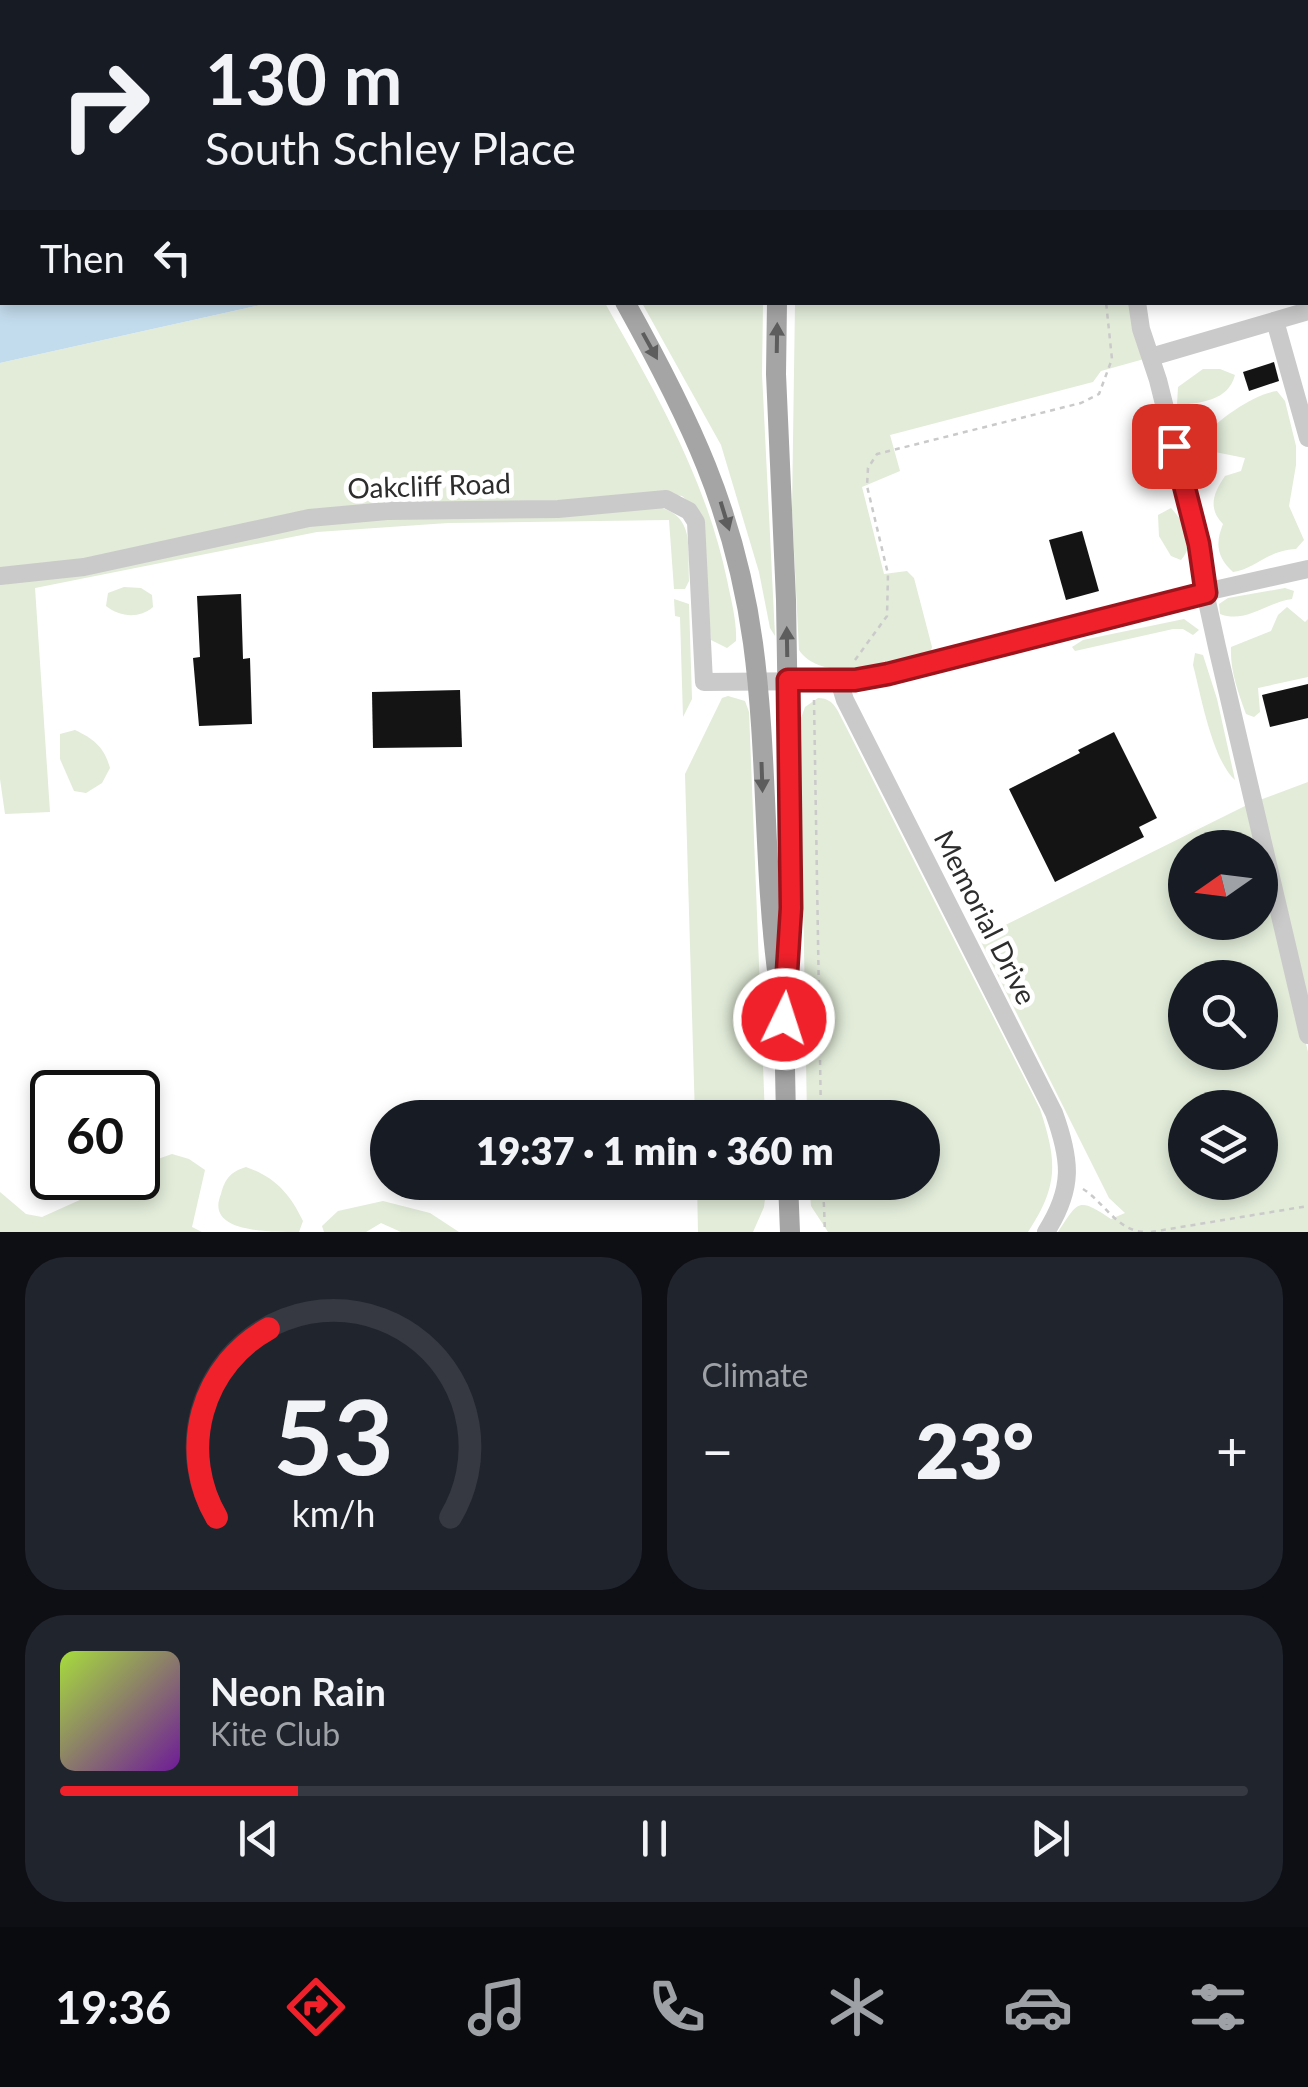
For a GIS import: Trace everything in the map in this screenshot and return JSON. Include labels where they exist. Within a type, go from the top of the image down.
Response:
[{"type":"main road","points":[[627,305],[698,440],[726,517],[746,596],[758,680],[769,908],[784,1019]]},
{"type":"main road","points":[[778,305],[776,374],[788,680],[791,908],[784,1019],[786,1100]]},
{"type":"main road","points":[[789,1200],[790,1232]]},
{"type":"street","points":[[1137,305],[1199,544],[1206,593],[1308,1035]]},
{"type":"street","points":[[1151,357],[1308,311]]},
{"type":"street","points":[[1276,321],[1308,438]]},
{"type":"street","name":"Oakcliff Road","points":[[0,576],[84,567],[308,518],[387,511],[574,508],[666,499],[689,511],[696,522],[704,682],[758,680]]},
{"type":"street","points":[[758,680],[840,682],[888,674],[1308,569]]},
{"type":"street","name":"Memorial Drive","points":[[840,682],[844,700],[1054,1113],[1067,1153],[1067,1183]]},
{"type":"street","points":[[1046,1232],[1060,1210],[1067,1183]]},
{"type":"path","points":[[840,682],[887,616],[888,574],[867,486],[868,468],[877,454],[1081,403],[1099,394],[1112,359],[1106,305]]},
{"type":"path","points":[[813,680],[821,1100]]},
{"type":"path","points":[[1067,1183],[1089,1192],[1108,1214],[1134,1232],[1308,1206]]},
{"type":"path","points":[[823,1200],[824,1232]]},
{"type":"green space","points":[[261,305],[606,305],[677,437],[706,506],[727,580],[736,641],[727,648],[711,640],[698,510],[682,496],[666,494],[594,503],[391,505],[0,573],[0,363]]},
{"type":"green space","points":[[643,305],[763,305],[762,374],[775,636],[770,628],[759,572],[721,445]]},
{"type":"green space","points":[[795,305],[1131,305],[1144,359],[1101,371],[1093,382],[890,435],[900,471],[862,487],[884,574],[907,571],[914,578],[932,647],[930,655],[880,667],[842,669],[810,661],[799,650],[792,510]]},
{"type":"green space","points":[[1203,369],[1220,369],[1235,375],[1220,395],[1177,405],[1178,387]]},
{"type":"green space","points":[[1277,391],[1285,401],[1296,446],[1289,506],[1304,540],[1296,549],[1276,553],[1233,572],[1219,550],[1223,524],[1215,512],[1214,500],[1225,476],[1241,471],[1245,458],[1205,450],[1203,436],[1248,402]]},
{"type":"green space","points":[[658,507],[679,518],[687,535],[689,581],[685,589],[674,589],[669,520],[448,523],[317,532],[35,588],[50,812],[5,814],[0,779],[0,583],[373,516]]},
{"type":"green space","points":[[1171,508],[1185,526],[1189,539],[1181,560],[1171,556],[1159,536],[1158,515]]},
{"type":"green space","points":[[124,587],[141,588],[152,595],[153,607],[130,615],[106,606],[108,593]]},
{"type":"green space","points":[[1285,588],[1294,591],[1292,599],[1239,616],[1220,614],[1219,604],[1228,598]]},
{"type":"green space","points":[[674,599],[689,604],[692,699],[683,717],[680,617],[675,616]]},
{"type":"green space","points":[[1287,607],[1305,622],[1308,619],[1308,677],[1258,688],[1260,712],[1254,717],[1246,714],[1240,698],[1231,647],[1271,631],[1278,615]]},
{"type":"green space","points":[[1184,619],[1199,630],[1193,635],[1173,629],[1075,651],[1072,647],[1083,640]]},
{"type":"green space","points":[[1195,653],[1203,655],[1217,699],[1235,780],[1220,757],[1208,726],[1193,665]]},
{"type":"green space","points":[[722,698],[745,701],[749,712],[764,1100],[695,1100],[685,774]]},
{"type":"green space","points":[[823,698],[839,712],[1040,1109],[1050,1144],[1052,1172],[1045,1200],[1028,1232],[828,1232],[811,1206],[810,1200],[940,1200],[940,1100],[807,1100],[800,721],[805,707]]},
{"type":"green space","points":[[75,730],[97,744],[110,768],[102,783],[86,793],[74,791],[60,759],[60,734]]},
{"type":"green space","points":[[1308,782],[1308,1013],[1278,888],[1278,830],[1264,830],[1257,801]]},
{"type":"green space","points":[[1249,804],[1256,830],[1197,830]]},
{"type":"green space","points":[[1168,844],[1168,940],[1278,940],[1278,925],[1308,1052],[1308,1232],[1058,1232],[1079,1206],[1091,1207],[1111,1219],[1125,1213],[1109,1198],[979,938]]},
{"type":"green space","points":[[172,1154],[205,1170],[192,1227],[202,1232],[0,1232],[0,1192],[26,1214],[42,1217],[80,1200],[160,1200],[160,1158]]},
{"type":"green space","points":[[246,1167],[273,1181],[287,1195],[303,1221],[299,1232],[241,1227],[222,1216],[218,1207],[224,1184],[232,1174]]},
{"type":"green space","points":[[697,1200],[765,1200],[753,1232],[698,1232]]},
{"type":"green space","points":[[383,1201],[430,1213],[459,1232],[401,1232],[381,1223],[366,1232],[324,1232],[322,1226],[338,1211]]},
{"type":"water","points":[[0,305],[261,305],[0,363]]},
{"type":"building","points":[[1274,362],[1279,381],[1249,391],[1243,372]]},
{"type":"building","points":[[1082,531],[1099,591],[1066,600],[1049,540]]},
{"type":"building","points":[[241,594],[243,659],[250,658],[252,724],[199,726],[193,658],[200,657],[197,596]]},
{"type":"building","points":[[1308,684],[1308,718],[1270,727],[1262,695]]},
{"type":"building","points":[[460,690],[462,747],[373,748],[372,692]]},
{"type":"building","points":[[1114,732],[1157,818],[1139,827],[1144,837],[1055,882],[1009,789]]},
{"type":"route","points":[[784,1019],[791,908],[788,680],[840,682],[888,674],[1206,593],[1199,544],[1174,446]]}]
